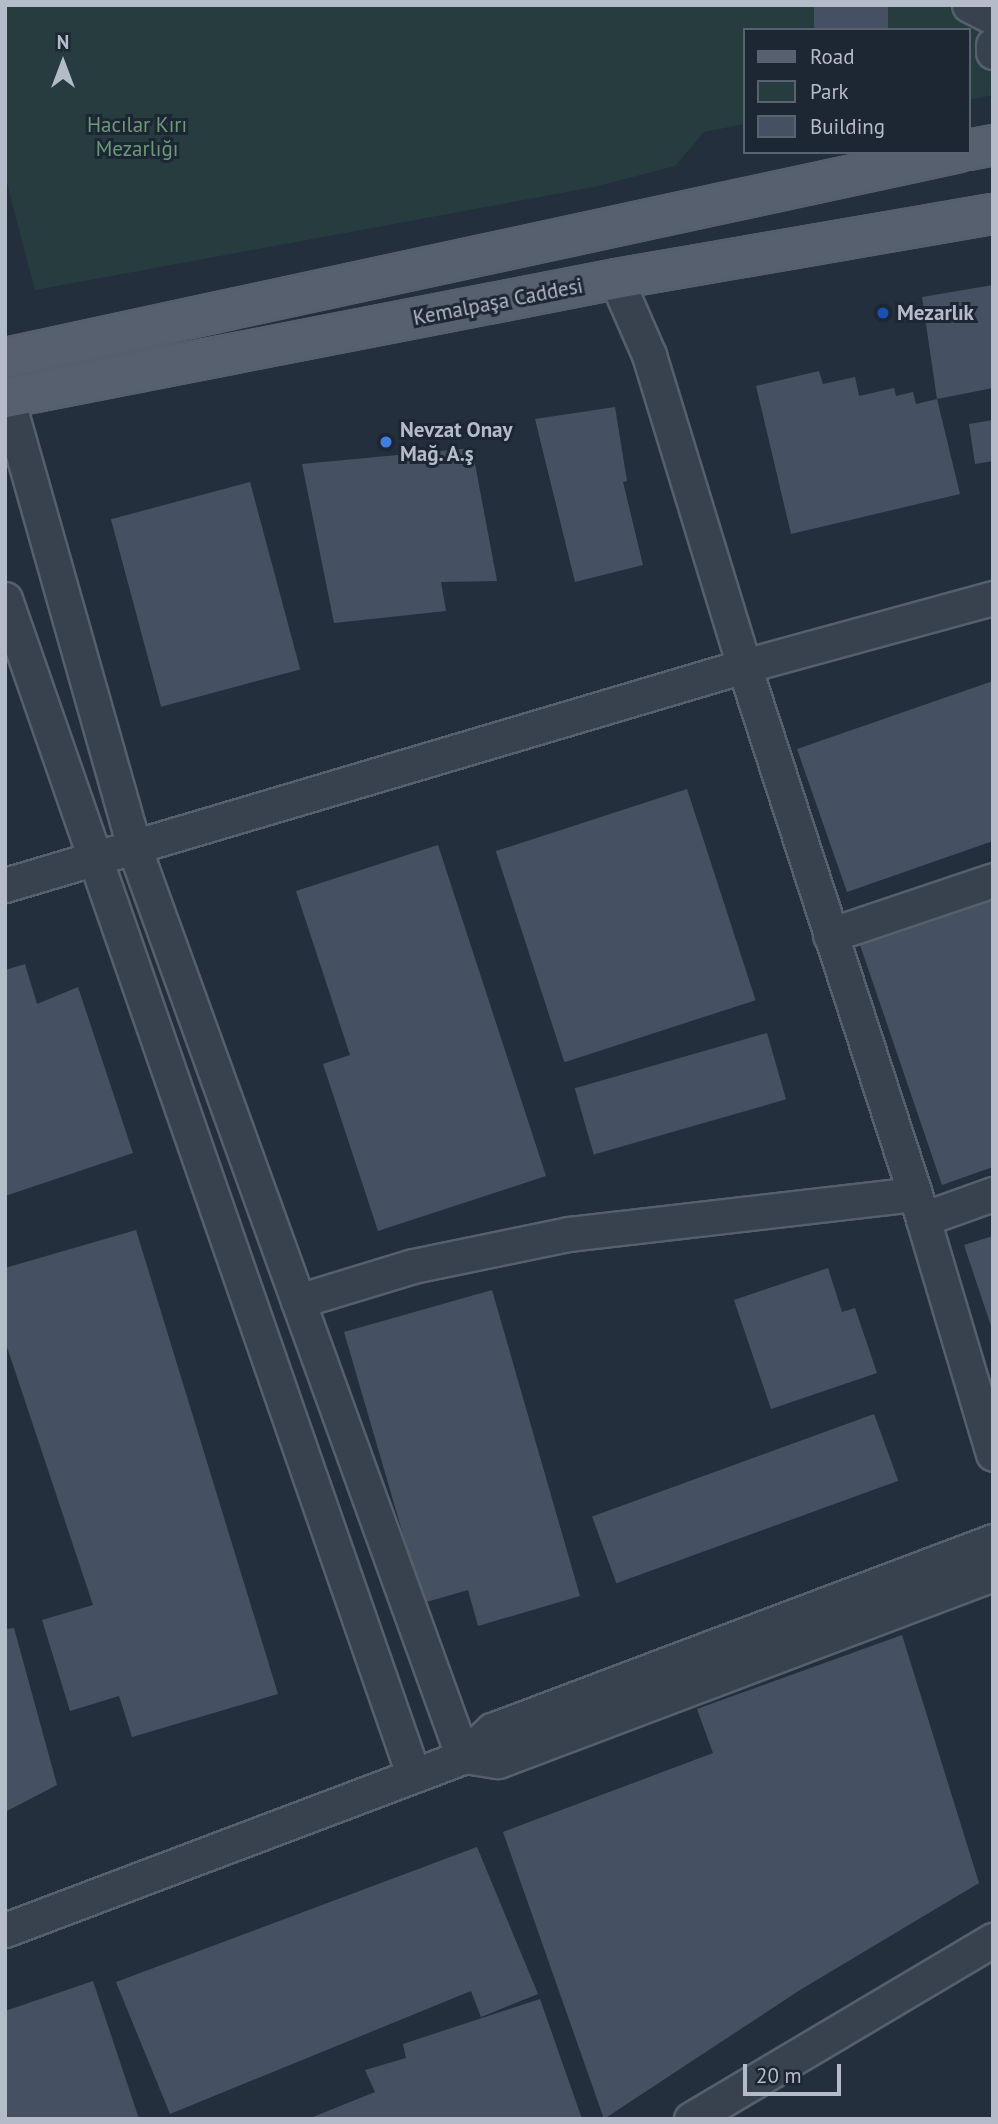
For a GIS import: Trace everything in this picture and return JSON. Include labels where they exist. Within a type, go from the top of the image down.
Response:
[{"type":"main road","points":[[970,150],[993,145]]},
{"type":"main road","points":[[5,358],[950,154]]},
{"type":"main road","name":"Kemalpaşa Caddesi","points":[[6,398],[616,279],[993,214]]},
{"type":"street","points":[[970,5],[993,17]]},
{"type":"street","points":[[993,45],[993,52]]},
{"type":"street","points":[[616,279],[649,355],[744,666],[919,1206],[993,1454]]},
{"type":"street","points":[[6,398],[135,850],[464,1757]]},
{"type":"street","points":[[5,885],[96,858],[135,850],[744,666],[993,598]]},
{"type":"street","points":[[5,599],[413,1774]]},
{"type":"street","points":[[830,935],[993,880]]},
{"type":"street","points":[[298,1301],[413,1266],[569,1234],[919,1206],[993,1194]]},
{"type":"street","points":[[464,1757],[492,1730],[993,1541]]},
{"type":"street","points":[[5,1930],[413,1774],[464,1757],[498,1761],[993,1574]]},
{"type":"street","points":[[691,2119],[993,1940]]},
{"type":"green space","name":"Hacılar Kırı Mezarlığı","points":[[5,5],[993,5],[993,95],[970,100],[970,28],[743,28],[743,124],[704,132],[675,166],[594,187],[35,290],[5,176]]},
{"type":"building","points":[[814,5],[888,5],[888,28],[814,28]]},
{"type":"building","points":[[993,285],[993,388],[937,399],[922,297]]},
{"type":"building","points":[[819,371],[823,384],[855,377],[859,396],[894,388],[896,396],[913,392],[916,404],[937,399],[960,494],[791,534],[756,386]]},
{"type":"building","points":[[615,407],[627,481],[623,482],[643,565],[575,582],[535,419]]},
{"type":"building","points":[[993,420],[993,461],[975,464],[969,424]]},
{"type":"building","points":[[472,448],[497,581],[441,582],[446,611],[334,623],[302,464]]},
{"type":"building","points":[[250,482],[300,669],[161,707],[111,519]]},
{"type":"building","points":[[993,681],[993,841],[847,892],[797,749]]},
{"type":"building","points":[[687,789],[756,1000],[564,1062],[496,851]]},
{"type":"building","points":[[438,845],[546,1176],[378,1231],[323,1064],[350,1055],[296,891]]},
{"type":"building","points":[[993,897],[993,1167],[942,1185],[859,942]]},
{"type":"building","points":[[25,964],[37,1004],[78,987],[133,1153],[5,1196],[5,970]]},
{"type":"building","points":[[767,1033],[786,1099],[594,1154],[575,1088]]},
{"type":"building","points":[[136,1230],[278,1694],[132,1737],[119,1696],[70,1711],[42,1620],[93,1605],[5,1341],[5,1268]]},
{"type":"building","points":[[993,1236],[993,1328],[992,1329],[964,1245]]},
{"type":"building","points":[[828,1268],[842,1312],[855,1308],[877,1373],[771,1409],[734,1300]]},
{"type":"building","points":[[492,1290],[580,1596],[478,1626],[468,1590],[423,1603],[344,1332]]},
{"type":"building","points":[[874,1414],[898,1481],[616,1583],[592,1517]]},
{"type":"building","points":[[14,1628],[57,1785],[5,1812],[5,1629]]},
{"type":"building","points":[[902,1635],[979,1883],[800,1990],[604,2119],[503,1832],[713,1753],[697,1709]]},
{"type":"building","points":[[477,1847],[538,1994],[481,2017],[471,1991],[170,2114],[116,1982]]},
{"type":"building","points":[[93,1981],[139,2119],[5,2119],[5,2011]]},
{"type":"building","points":[[540,1999],[582,2119],[308,2119],[375,2092],[365,2070],[406,2058],[403,2044]]},
{"type":"place","name":"Mezarlık","points":[[883,313]]},
{"type":"place","name":"Nevzat Onay Mağ. A.ş","points":[[386,442]]}]
